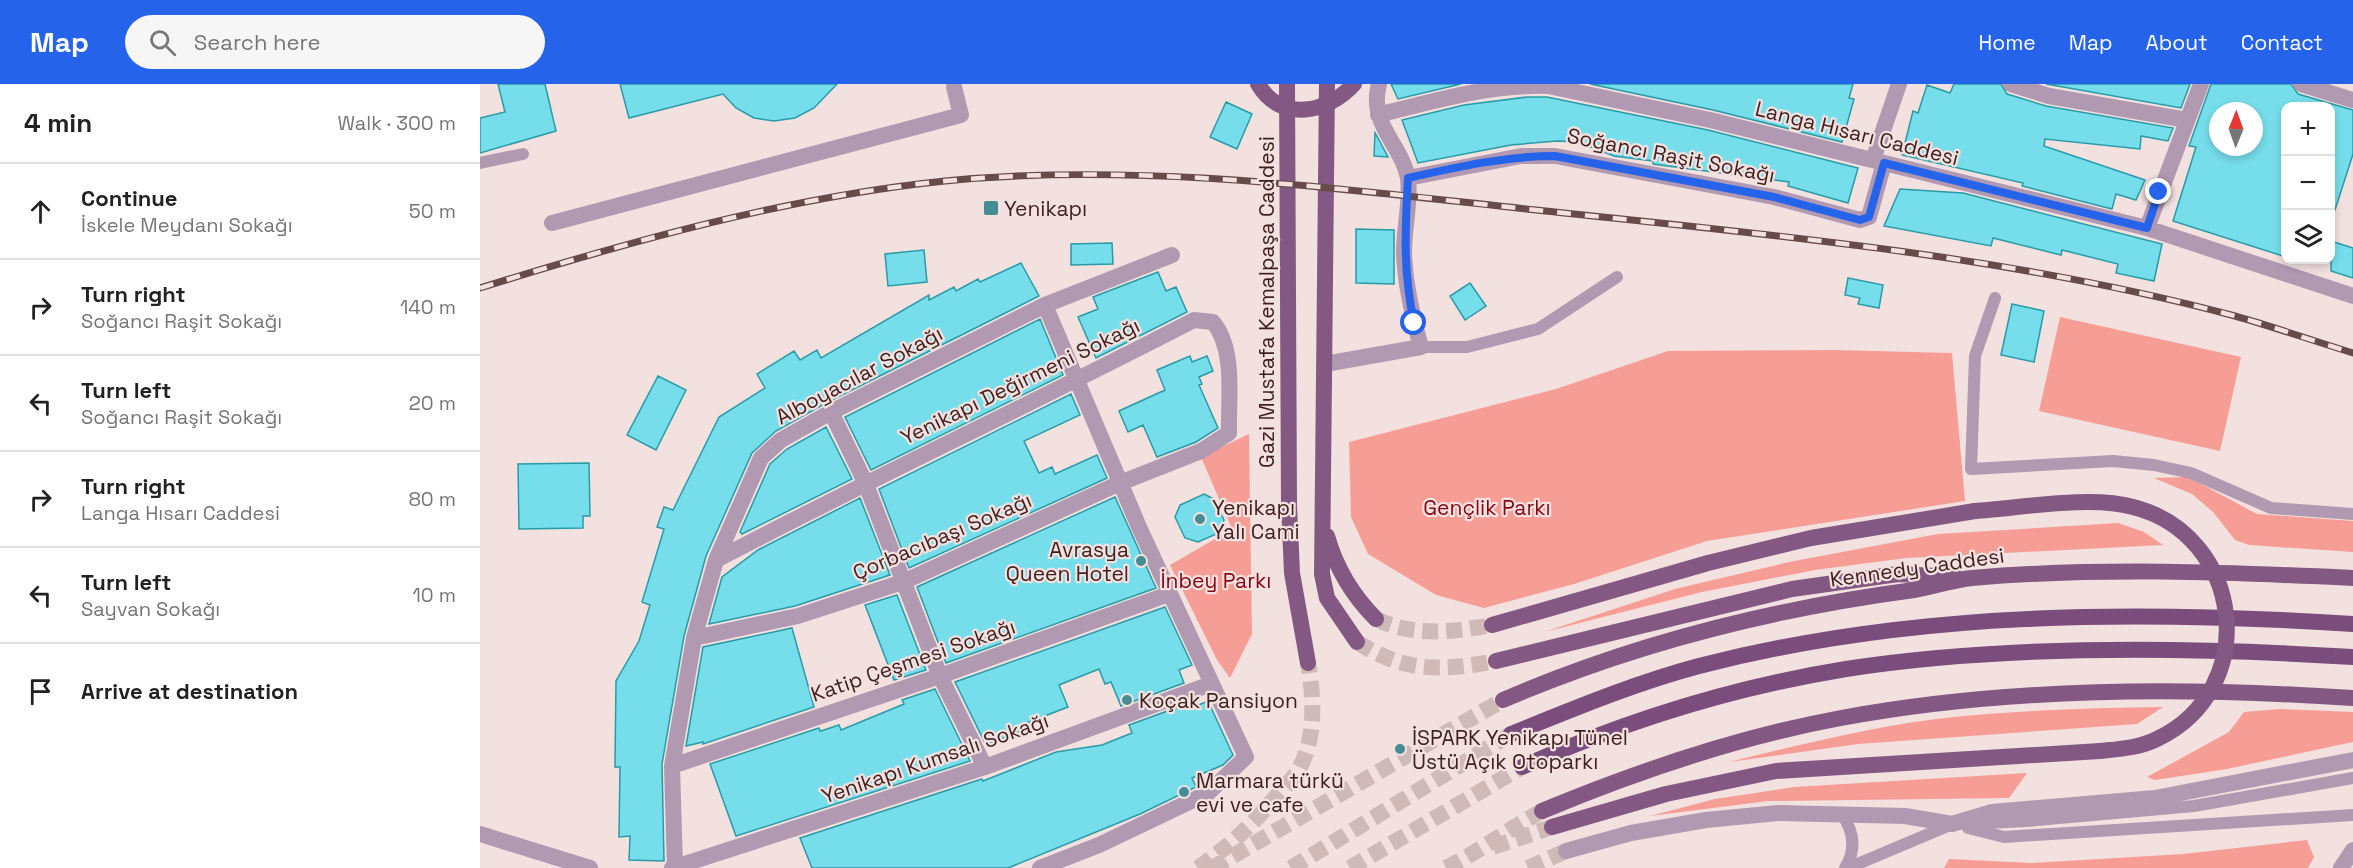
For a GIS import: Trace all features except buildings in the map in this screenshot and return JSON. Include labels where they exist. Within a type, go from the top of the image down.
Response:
[{"type":"highway","points":[[1511,734],[1629,688],[1698,667],[1782,647],[1865,633],[1944,624],[2033,618],[2178,617],[2353,624]]},
{"type":"highway","points":[[1522,767],[1641,720],[1758,687],[1846,669],[2027,652],[2159,651],[2353,657]]},
{"type":"main road","points":[[1258,84],[1272,101],[1295,110],[1312,110],[1326,106],[1341,97],[1354,84]]},
{"type":"main road","name":"Gazi Mustafa Kemalpaşa Caddesi","points":[[1287,84],[1290,539],[1292,573],[1308,663]]},
{"type":"main road","points":[[1327,84],[1322,574],[1327,598],[1357,642]]},
{"type":"main road","points":[[1492,625],[1708,563],[1811,538],[1975,511],[2084,503],[2134,507],[2172,523],[2188,535],[2217,576],[2224,596],[2227,635],[2221,668],[2207,696],[2196,711],[2157,739],[2131,748],[1776,771],[1666,794],[1552,827]]},
{"type":"main road","points":[[1323,523],[1332,554],[1345,581],[1358,601],[1376,619]]},
{"type":"main road","name":"Kennedy Caddesi","points":[[1503,700],[1564,674],[1633,650],[1734,621],[1815,604],[1969,579],[2043,574],[2161,572],[2353,578]]},
{"type":"main road","points":[[1496,661],[1791,589],[1898,574],[1969,579]]},
{"type":"main road","points":[[1542,811],[1612,782],[1696,754],[1839,718],[1920,705],[2024,696],[2138,692],[2353,698]]},
{"type":"street","points":[[1325,364],[1421,347],[1406,286],[1404,250],[1408,178],[1378,114],[1375,99],[1379,84]]},
{"type":"street","points":[[1878,162],[1899,84]]},
{"type":"street","points":[[2011,84],[2049,96],[2187,120]]},
{"type":"street","points":[[2147,228],[2201,84]]},
{"type":"street","points":[[2301,84],[2353,100]]},
{"type":"street","name":"Langa Hısarı Caddesi","points":[[1378,114],[1473,91],[1525,85],[1548,86],[1710,120],[2147,228],[2353,296]]},
{"type":"street","points":[[552,223],[961,115],[954,87]]},
{"type":"street","name":"Soğancı Raşit Sokağı","points":[[1408,178],[1521,156],[1555,156],[1774,197],[1860,220],[1869,217],[1878,162]]},
{"type":"street","name":"Alboyacılar Sokağı","points":[[673,868],[672,766],[694,638],[716,560],[761,458],[781,440],[831,412],[1045,305],[1172,255]]},
{"type":"street","points":[[1040,868],[1109,840],[1208,793],[1246,757],[1169,594],[1045,305]]},
{"type":"street","name":"Yenikapı Değirmeni Sokağı","points":[[716,560],[865,482],[1077,381],[1194,320],[1213,322],[1221,331],[1228,364],[1229,433],[1201,451]]},
{"type":"street","points":[[831,412],[865,482],[940,676],[986,767]]},
{"type":"street","name":"Çorbacıbaşı Sokağı","points":[[694,638],[798,616],[903,582],[1120,483],[1201,451]]},
{"type":"street","name":"Katip Çeşmesi Sokağı","points":[[672,766],[940,676],[1169,594]]},
{"type":"street","name":"Yenikapı Kumsalı Sokağı","points":[[673,868],[986,767],[1211,684]]},
{"type":"street","points":[[1566,851],[1631,833],[1706,820],[1778,813],[1905,816],[1952,824],[1992,812],[2155,798],[2353,760]]},
{"type":"street","points":[[480,834],[590,868]]},
{"type":"street","points":[[2341,868],[2353,850]]},
{"type":"lane","points":[[480,163],[523,153]]},
{"type":"lane","points":[[1421,347],[1467,347],[1538,329],[1617,277]]},
{"type":"lane","points":[[1995,298],[1975,356],[1971,469],[2113,460],[2191,472],[2271,508],[2353,514]]},
{"type":"lane","points":[[1847,868],[1952,824],[2027,821],[2194,806],[2353,778]]},
{"type":"lane","points":[[1841,813],[1853,838],[1852,857],[1847,868]]},
{"type":"lane","points":[[1952,824],[2004,837],[2353,815]]},
{"type":"green space","points":[[2060,317],[2241,357],[2220,451],[2039,411]]},
{"type":"green space","name":"Gençlik Parkı","points":[[1834,350],[1952,353],[1965,501],[1707,541],[1574,584],[1484,608],[1436,595],[1368,554],[1351,517],[1349,442],[1556,389],[1668,351]]},
{"type":"green space","name":"İnbey Parkı","points":[[1249,434],[1252,634],[1230,678],[1217,660],[1170,565],[1232,529],[1201,457]]},
{"type":"green space","points":[[2188,477],[2257,514],[2353,521],[2353,552],[2249,545],[2235,540],[2213,512],[2192,494],[2154,478]]},
{"type":"green space","points":[[2118,523],[2144,532],[2163,545],[1906,558],[1815,570],[1702,592],[1544,632],[1675,589],[1789,562],[1938,534]]},
{"type":"green space","points":[[2163,707],[2137,724],[1858,744],[1729,762],[1841,736],[1925,720],[2032,711]]},
{"type":"green space","points":[[2280,709],[2353,712],[2353,742],[2227,769],[2155,780],[2147,777],[2229,732],[2244,712]]},
{"type":"green space","points":[[2027,773],[2009,798],[1768,801],[1650,816],[1715,799],[1794,787]]},
{"type":"green space","points":[[2307,840],[2314,857],[2308,868],[1944,868],[1949,859],[2032,863],[2183,854]]},
{"type":"tunnel","points":[[1376,619],[1390,625],[1419,631],[1462,630],[1492,625]]},
{"type":"tunnel","points":[[1357,642],[1391,659],[1424,667],[1458,667],[1496,661]]},
{"type":"tunnel","points":[[1198,868],[1251,824],[1292,779],[1302,763],[1312,720],[1312,691],[1308,663]]},
{"type":"tunnel","points":[[1212,868],[1503,700]]},
{"type":"tunnel","points":[[1291,868],[1511,734]]},
{"type":"tunnel","points":[[1350,868],[1522,767]]},
{"type":"tunnel","points":[[1446,868],[1542,811]]},
{"type":"tunnel","points":[[1493,847],[1552,827]]},
{"type":"tunnel","points":[[1528,868],[1566,851]]},
{"type":"railway","points":[[480,288],[710,223],[769,209],[886,188],[1019,176],[1167,176],[1389,194],[1800,238],[1975,262],[2149,295],[2235,316],[2353,353]]},
{"type":"place","name":"Yenikapı","points":[[991,208]]},
{"type":"place","name":"Yenikapı Yalı Cami","points":[[1200,519]]},
{"type":"place","name":"Avrasya Queen Hotel","points":[[1141,561]]},
{"type":"place","name":"Koçak Pansiyon","points":[[1127,700]]},
{"type":"place","name":"İSPARK Yenikapı Tünel Üstü Açık Otoparkı","points":[[1400,749]]},
{"type":"place","name":"Marmara türkü evi ve cafe","points":[[1184,792]]},
{"type":"route","points":[[1414,323],[1406,286],[1404,250],[1408,178],[1472,164],[1521,156],[1555,156],[1774,197],[1860,220],[1869,217],[1884,163],[2147,228],[2159,192]]}]
